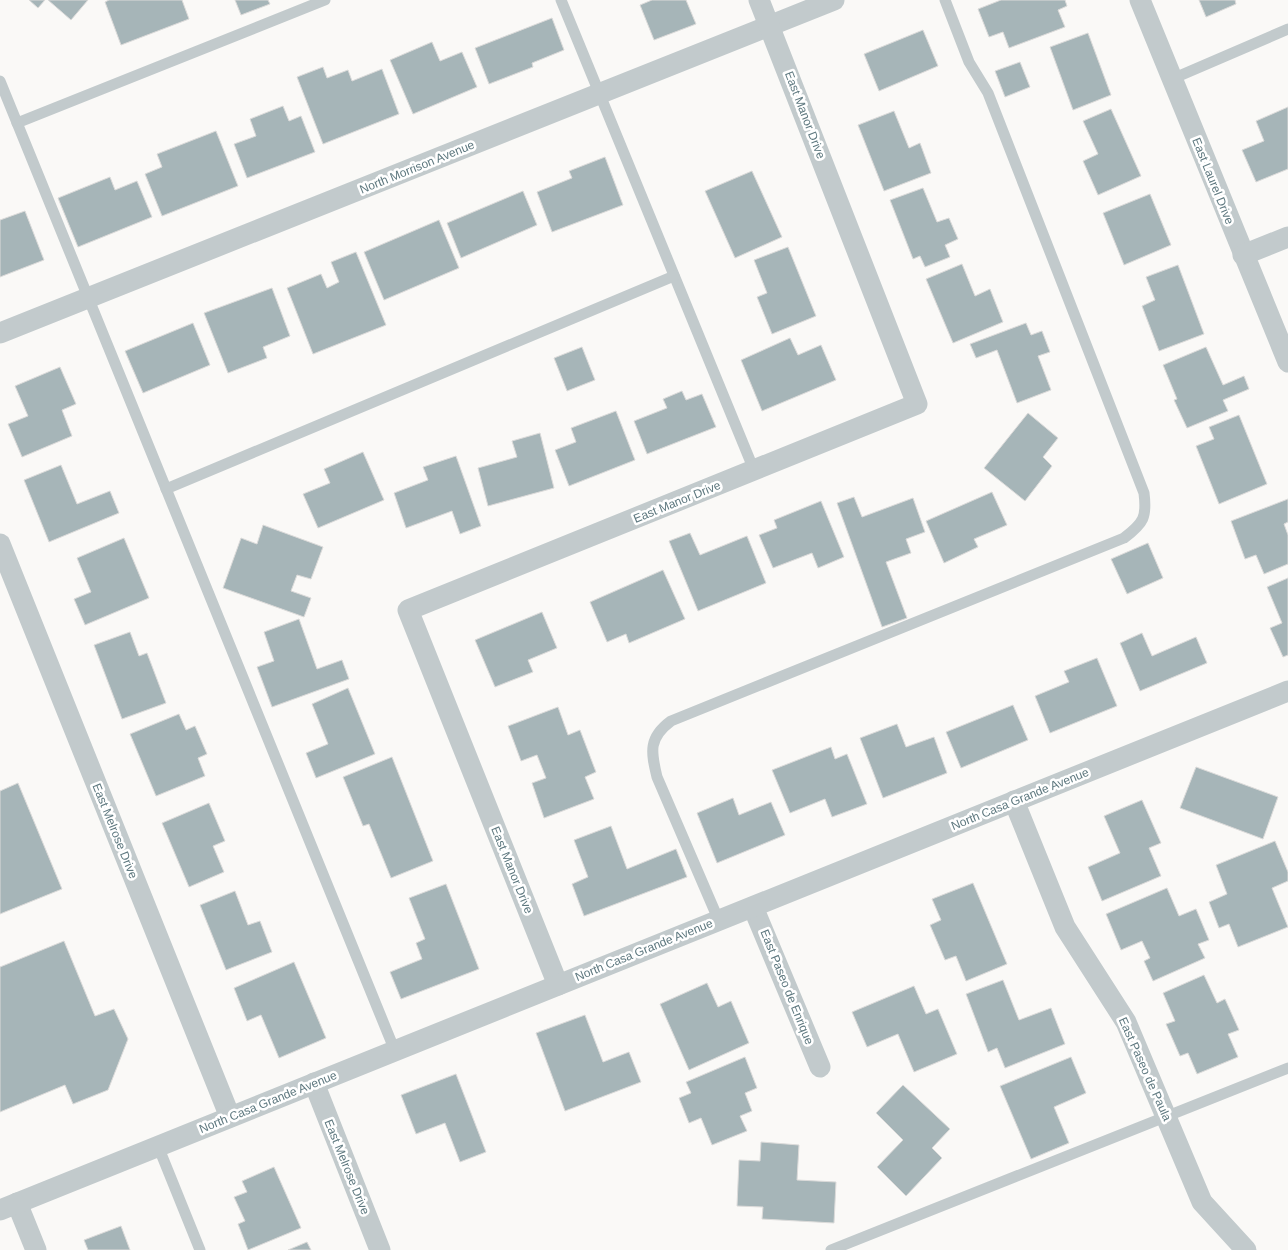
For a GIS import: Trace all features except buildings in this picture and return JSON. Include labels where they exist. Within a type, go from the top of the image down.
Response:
[{"type":"street","name":"East Manor Drive","points":[[558,985],[408,610],[918,404],[760,0]]},
{"type":"street","name":"North Morrison Avenue","points":[[0,333],[834,0]]},
{"type":"street","name":"East Laurel Drive","points":[[1140,0],[1288,362]]},
{"type":"street","points":[[1243,255],[1288,237]]},
{"type":"street","name":"East Melrose Drive","points":[[0,544],[230,1117]]},
{"type":"street","name":"North Casa Grande Avenue","points":[[8,1206],[1288,690]]},
{"type":"street","name":"East Paseo de Paula","points":[[1014,801],[1065,927],[1126,1022],[1202,1202],[1246,1250]]},
{"type":"street","name":"East Paseo de Enrique","points":[[753,906],[820,1067]]},
{"type":"street","name":"East Melrose Drive","points":[[314,1084],[380,1250]]},
{"type":"street","points":[[8,1206],[36,1250]]},
{"type":"lane","points":[[17,123],[325,0]]},
{"type":"lane","points":[[561,0],[754,470]]},
{"type":"lane","points":[[719,920],[658,777],[653,759],[653,742],[659,729],[671,721],[1124,538],[1140,526],[1146,511],[1144,492],[988,93],[969,62],[945,0]]},
{"type":"lane","points":[[1172,79],[1288,29]]},
{"type":"lane","points":[[0,81],[395,1051]]},
{"type":"lane","points":[[166,489],[674,276]]},
{"type":"lane","points":[[831,1250],[1288,1068]]},
{"type":"lane","points":[[158,1146],[200,1250]]}]
